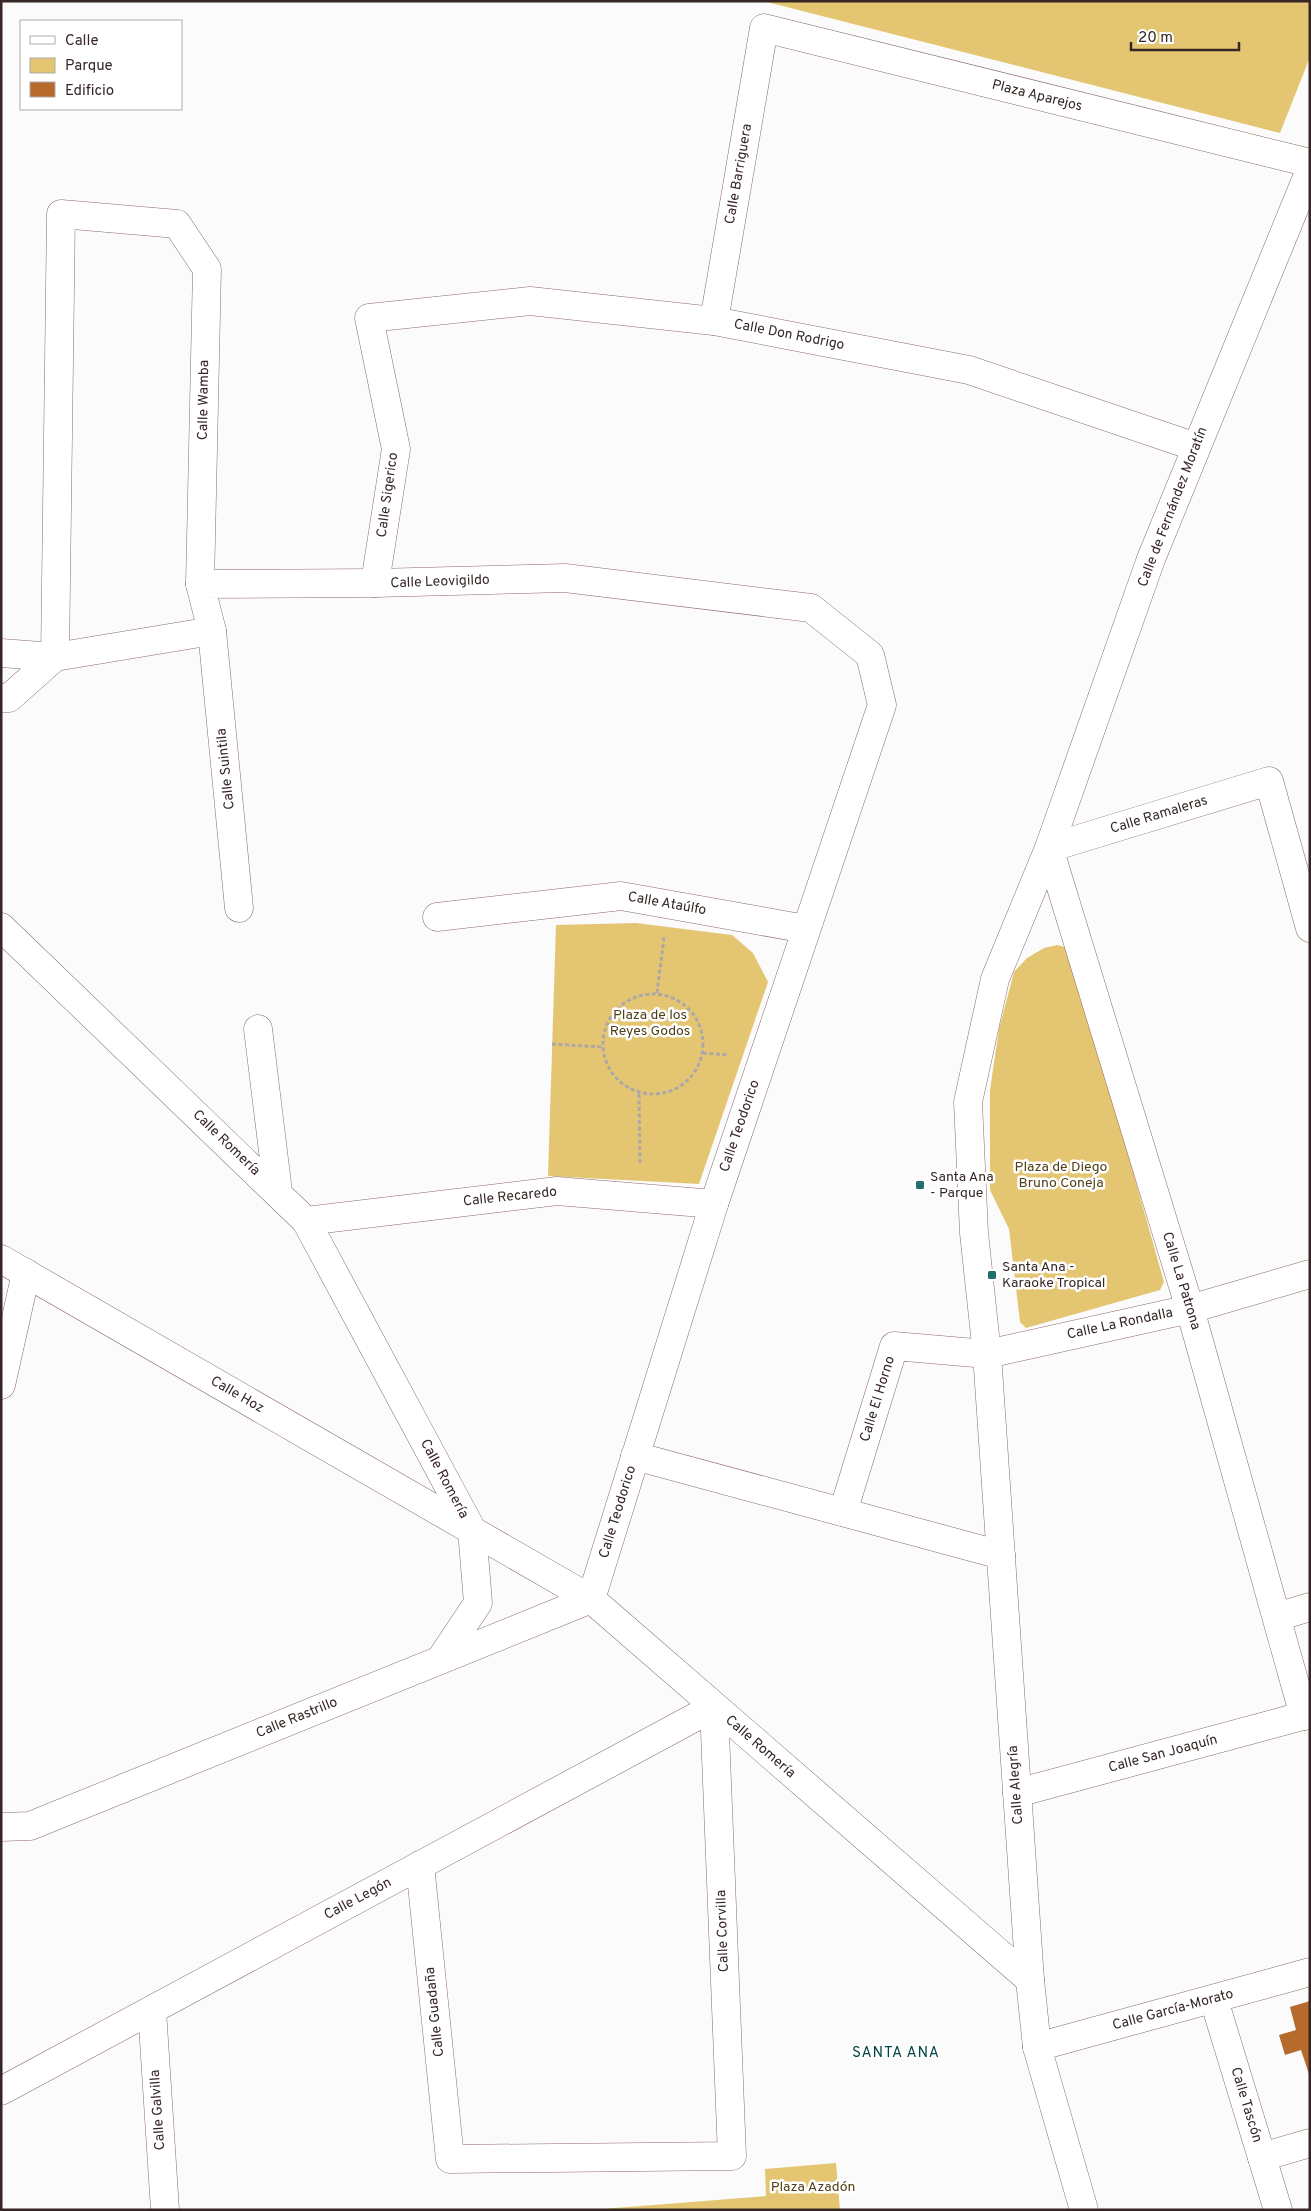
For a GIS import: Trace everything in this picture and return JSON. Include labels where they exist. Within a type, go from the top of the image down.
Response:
[{"type":"street","name":"Plaza Aparejos","points":[[764,28],[1310,164]]},
{"type":"street","name":"Calle Barriguera","points":[[714,320],[764,28]]},
{"type":"street","name":"Calle de Fernández Moratín","points":[[1049,848],[1151,559],[1310,170]]},
{"type":"street","name":"Calle Wamba","points":[[55,656],[62,214],[176,224],[207,270],[200,584]]},
{"type":"street","name":"Calle Don Rodrigo","points":[[370,318],[530,301],[714,320],[969,370],[1196,447]]},
{"type":"street","name":"Calle Sigerico","points":[[370,318],[396,449],[375,583]]},
{"type":"street","name":"Calle Leovigildo","points":[[200,584],[375,583],[564,578],[811,608],[870,655]]},
{"type":"street","points":[[1,653],[55,656],[212,631],[200,584]]},
{"type":"street","name":"Calle Suintila","points":[[212,631],[239,908]]},
{"type":"street","name":"Calle Teodorico","points":[[591,1599],[714,1204],[882,706],[870,655]]},
{"type":"street","points":[[1,698],[9,698],[55,656]]},
{"type":"street","name":"Calle Ramaleras","points":[[1049,848],[1270,781],[1310,928]]},
{"type":"street","points":[[987,1354],[974,1233],[968,1102],[995,979],[1049,848]]},
{"type":"street","name":"Calle La Patrona","points":[[1049,848],[1190,1309],[1277,1617],[1307,1715]]},
{"type":"street","name":"Calle Ataúlfo","points":[[437,917],[621,896],[806,929]]},
{"type":"street","name":"Calle Romería","points":[[1,927],[306,1221],[472,1530],[591,1599],[1030,1980]]},
{"type":"street","points":[[258,1029],[278,1192]]},
{"type":"street","name":"Calle Recaredo","points":[[306,1221],[558,1191],[714,1204]]},
{"type":"street","name":"Calle Hoz","points":[[1,1259],[472,1530]]},
{"type":"street","points":[[1,1384],[26,1273]]},
{"type":"street","name":"Calle La Rondalla","points":[[987,1354],[1190,1309],[1310,1274]]},
{"type":"street","name":"Calle El Horno","points":[[842,1512],[894,1346],[987,1354]]},
{"type":"street","name":"Calle Alegría","points":[[987,1354],[1030,1980],[1037,2047],[1084,2210]]},
{"type":"street","points":[[635,1456],[1001,1555]]},
{"type":"street","points":[[440,1660],[478,1603],[472,1530]]},
{"type":"street","name":"Calle Rastrillo","points":[[1,1827],[30,1826],[591,1599]]},
{"type":"street","points":[[1277,1617],[1310,1607]]},
{"type":"street","name":"Calle Legón","points":[[1,2091],[714,1707]]},
{"type":"street","name":"Calle Corvilla","points":[[450,2158],[732,2156],[714,1707]]},
{"type":"street","name":"Calle San Joaquín","points":[[1017,1793],[1307,1715]]},
{"type":"street","name":"Calle Guadaña","points":[[420,1865],[450,2158]]},
{"type":"street","name":"Calle García-Morato","points":[[1037,2047],[1214,2000],[1310,1972]]},
{"type":"street","name":"Calle Tascón","points":[[1214,2000],[1278,2210]]},
{"type":"street","name":"Calle Galvilla","points":[[152,2010],[165,2210]]},
{"type":"street","points":[[1262,2157],[1310,2143]]},
{"type":"path","points":[[657,993],[669,904]]},
{"type":"path","points":[[657,993],[677,999],[693,1013],[702,1032],[703,1053],[695,1072],[680,1087],[660,1095],[639,1094],[621,1084],[607,1068],[602,1047],[604,1030],[612,1014],[624,1002],[640,995],[657,993]]},
{"type":"path","points":[[552,1044],[602,1047]]},
{"type":"path","points":[[639,1094],[639,1198]]},
{"type":"green space","points":[[763,1],[1310,1],[1310,57],[1280,133]]},
{"type":"green space","name":"Plaza de los Reyes Godos","points":[[636,923],[732,935],[753,953],[768,982],[699,1184],[548,1176],[556,925]]},
{"type":"green space","name":"Plaza de Diego Bruno Coneja","points":[[1057,945],[1071,951],[1164,1282],[1160,1290],[1026,1328],[1020,1322],[1009,1229],[990,1190],[990,1090],[999,1029],[1014,972],[1027,958],[1044,948]]},
{"type":"green space","name":"Plaza Azadón","points":[[836,2163],[840,2210],[590,2210],[766,2196],[765,2169]]},
{"type":"building","points":[[1310,2001],[1309,2074],[1301,2050],[1285,2055],[1279,2035],[1296,2030],[1290,2007]]},
{"type":"place","name":"Santa Ana - Parque","points":[[920,1185]]},
{"type":"place","name":"Santa Ana - Karaoke Tropical","points":[[992,1275]]},
{"type":"district","name":"SANTA ANA","points":[[896,2053]]}]
